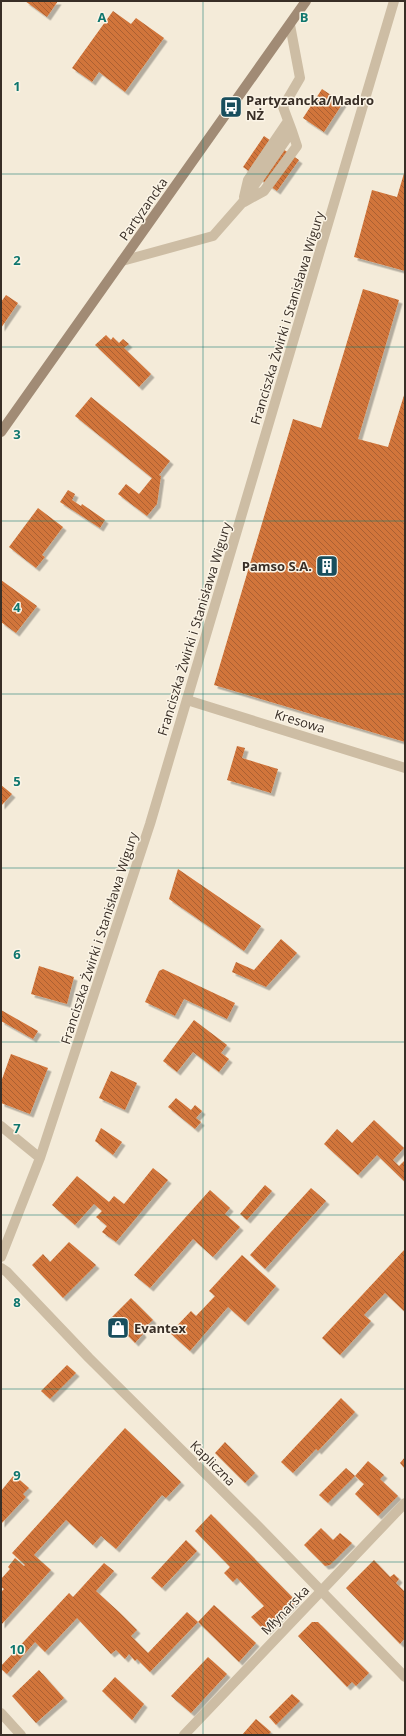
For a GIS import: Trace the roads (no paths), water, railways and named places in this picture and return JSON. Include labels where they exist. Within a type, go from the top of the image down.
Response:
[{"type":"main road","name":"Partyzancka","points":[[1,432],[306,1]]},
{"type":"street","name":"Franciszka Żwirki i Stanisława Wigury","points":[[1,1257],[40,1158],[150,824],[394,1]]},
{"type":"street","points":[[122,261],[213,236],[242,203],[292,131],[282,107],[300,78],[290,25]]},
{"type":"street","points":[[242,203],[248,180],[288,121]]},
{"type":"street","name":"Kresowa","points":[[187,700],[405,768]]},
{"type":"street","points":[[1,1126],[40,1158]]},
{"type":"street","name":"Kapliczna","points":[[1,1268],[7,1272],[89,1358],[405,1677]]},
{"type":"street","name":"Młynarska","points":[[184,1735],[405,1503]]},
{"type":"street","points":[[1,1713],[21,1735]]},
{"type":"place","name":"Partyzancka/Madro NŻ","points":[[231,107]]},
{"type":"place","name":"Pamso S.A.","points":[[327,566]]},
{"type":"place","name":"Evantex","points":[[118,1328]]}]
